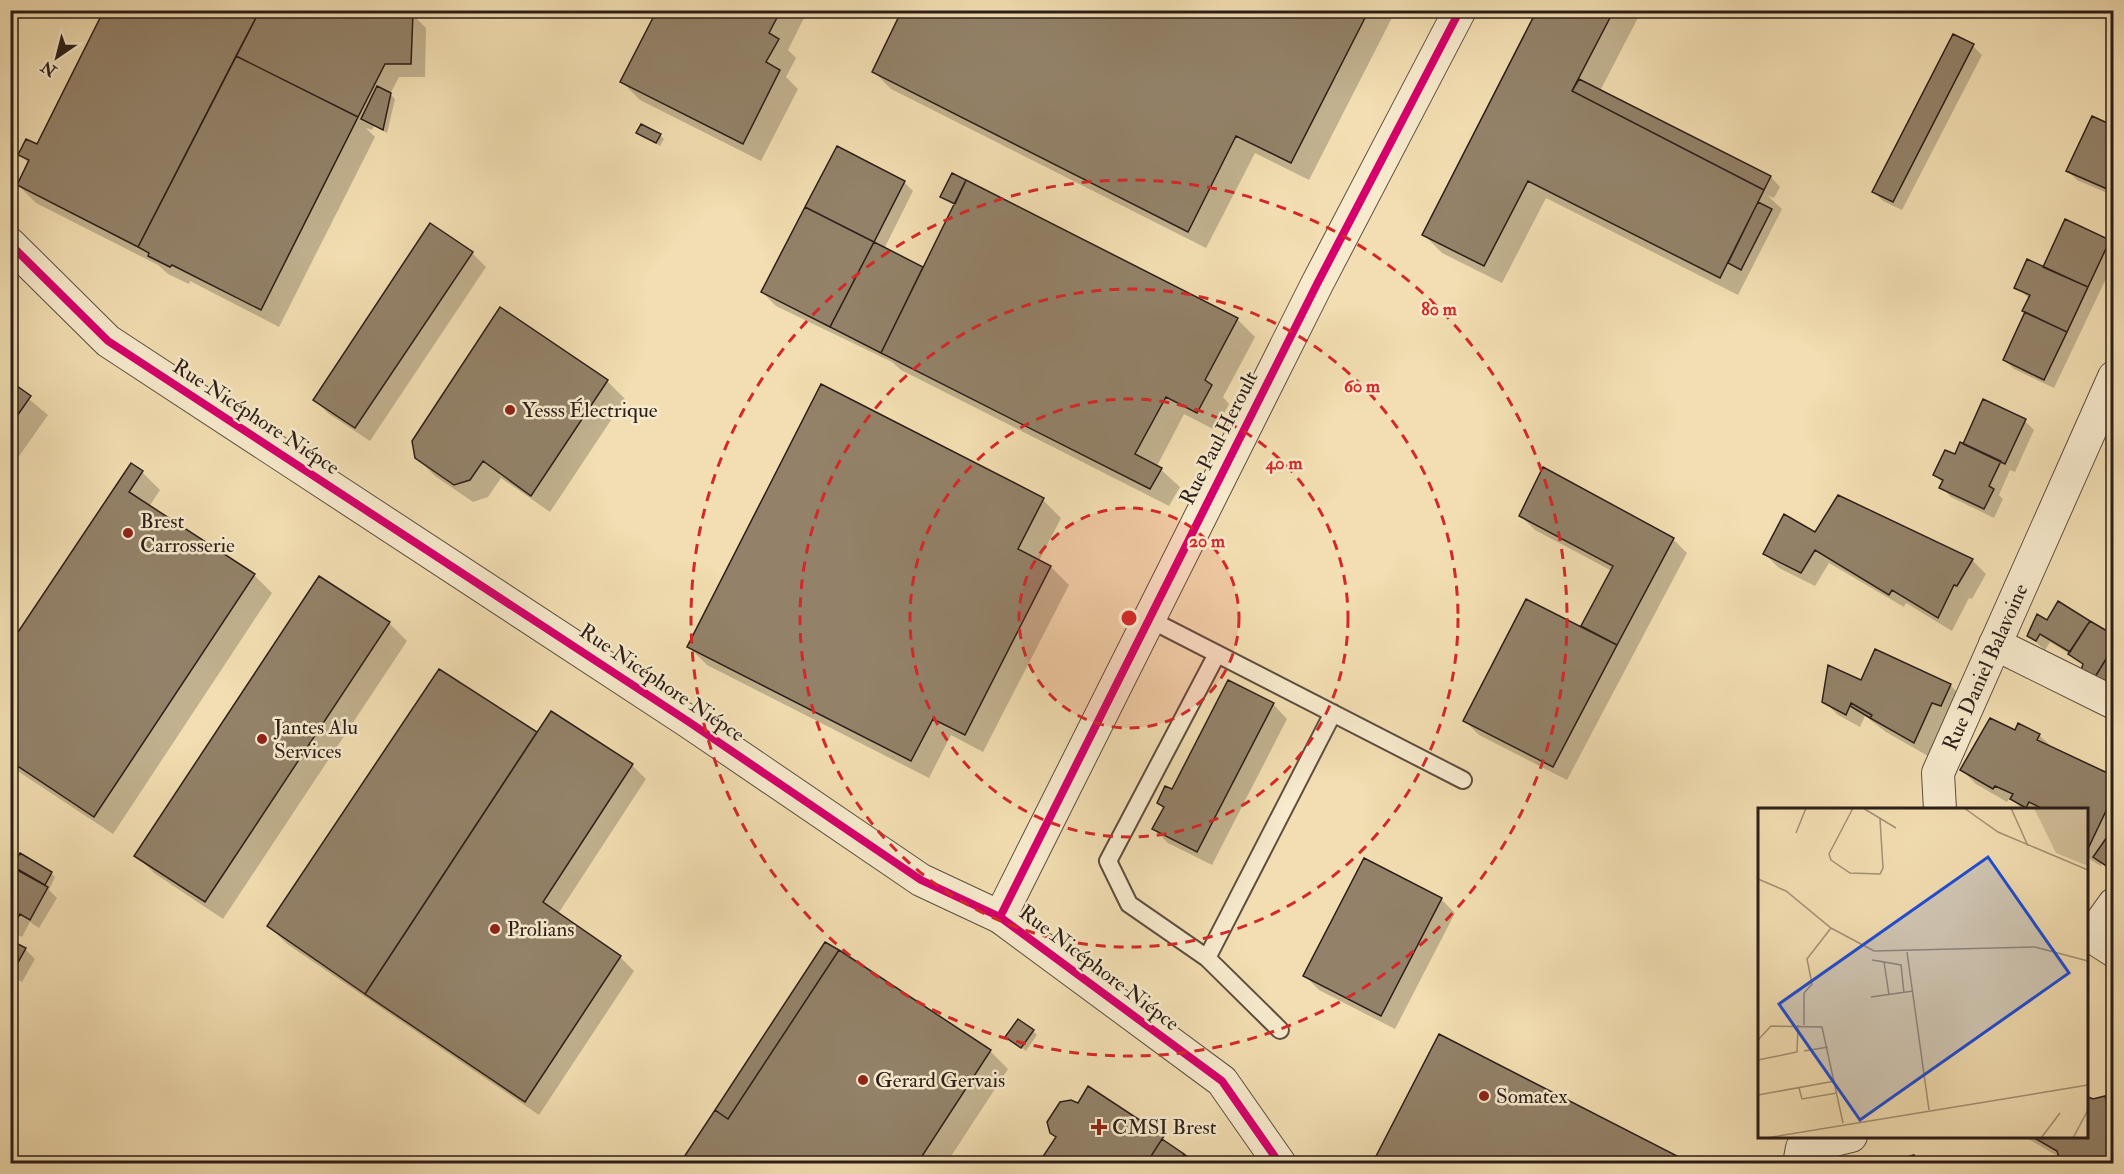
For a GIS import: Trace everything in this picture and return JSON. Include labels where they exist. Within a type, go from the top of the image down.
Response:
[{"type":"street","name":"Rue Paul Heroult","points":[[1000,917],[1317,284],[1460,10]]},
{"type":"street","name":"Rue Nicéphore Niépce","points":[[10,244],[108,341],[679,715],[921,880],[1000,917],[1222,1081],[1280,1164]]},
{"type":"street","name":"Rue Daniel Balavoine","points":[[1940,808],[1938,773],[2112,382]]},
{"type":"street","points":[[1995,644],[2114,703]]},
{"type":"street","points":[[2097,940],[2114,904]]},
{"type":"street","points":[[1798,1164],[1802,1148],[1847,1138]]},
{"type":"lane","points":[[1149,619],[1463,780]]},
{"type":"lane","points":[[1217,654],[1108,861],[1129,903],[1207,958],[1280,1030]]},
{"type":"lane","points":[[1207,958],[1333,713]]},
{"type":"building","points":[[104,10],[260,10],[138,247],[17,185],[29,160],[18,155],[26,139],[37,144]]},
{"type":"building","points":[[260,10],[408,10],[413,13],[411,64],[385,64],[358,117],[236,56]]},
{"type":"building","points":[[657,10],[781,10],[769,33],[779,39],[766,62],[780,70],[743,144],[620,82]]},
{"type":"building","points":[[902,10],[1369,10],[1291,163],[1236,136],[1188,232],[872,72]]},
{"type":"building","points":[[1537,10],[1614,10],[1572,91],[1764,190],[1720,278],[1528,181],[1484,266],[1422,235]]},
{"type":"building","points":[[1953,34],[1974,44],[1893,202],[1872,192]]},
{"type":"building","points":[[236,56],[358,117],[261,310],[172,265],[170,267],[148,256],[149,253],[138,247]]},
{"type":"building","points":[[1579,79],[1771,176],[1764,190],[1572,91]]},
{"type":"building","points":[[377,86],[391,93],[383,130],[361,119]]},
{"type":"building","points":[[2092,116],[2114,126],[2114,192],[2066,171]]},
{"type":"building","points":[[641,124],[661,134],[656,143],[636,133]]},
{"type":"building","points":[[837,146],[905,181],[874,242],[805,207]]},
{"type":"building","points":[[952,173],[966,180],[955,204],[940,197]]},
{"type":"building","points":[[966,180],[1238,318],[1205,380],[1212,385],[1197,413],[1166,397],[1135,454],[1162,468],[1150,489],[881,353]]},
{"type":"building","points":[[1758,202],[1772,209],[1741,270],[1728,263]]},
{"type":"building","points":[[805,207],[874,242],[830,327],[761,292]]},
{"type":"building","points":[[2065,219],[2110,240],[2088,287],[2043,267]]},
{"type":"building","points":[[430,223],[473,252],[355,428],[313,400]]},
{"type":"building","points":[[874,242],[923,267],[881,353],[830,327]]},
{"type":"building","points":[[2027,259],[2088,287],[2067,332],[2022,311],[2030,295],[2014,288]]},
{"type":"building","name":"Yesss Électrique","points":[[500,307],[608,380],[531,496],[483,461],[470,480],[454,485],[415,458],[412,441]]},
{"type":"building","points":[[2025,312],[2067,332],[2044,380],[2003,360]]},
{"type":"building","points":[[10,381],[31,396],[10,426]]},
{"type":"building","points":[[821,384],[1044,498],[1018,549],[1051,566],[965,735],[933,719],[911,761],[687,647]]},
{"type":"building","points":[[1983,399],[2026,419],[2005,464],[1963,444]]},
{"type":"building","points":[[1960,442],[2001,461],[1989,486],[1994,489],[1984,509],[1939,488],[1943,480],[1933,475],[1945,450],[1955,454]]},
{"type":"building","points":[[131,463],[143,471],[129,492],[255,574],[94,817],[10,761],[10,644]]},
{"type":"building","points":[[1543,467],[1674,538],[1617,645],[1581,626],[1613,566],[1519,516]]},
{"type":"building","points":[[1838,495],[1973,559],[1957,586],[1954,585],[1938,618],[1892,590],[1889,595],[1815,550],[1801,573],[1763,554],[1784,514],[1815,532]]},
{"type":"building","name":"Jantes Alu Services","points":[[319,576],[390,622],[205,902],[134,856]]},
{"type":"building","points":[[1526,599],[1617,645],[1553,767],[1463,721]]},
{"type":"building","points":[[2058,601],[2090,621],[2070,652],[2040,634],[2036,641],[2027,636],[2037,614],[2047,620]]},
{"type":"building","points":[[2090,621],[2114,635],[2114,646],[2095,677],[2081,670],[2083,664],[2068,654]]},
{"type":"building","points":[[2114,646],[2114,678],[2110,676],[2107,682],[2095,677]]},
{"type":"building","points":[[1875,649],[1951,684],[1941,706],[1932,703],[1914,743],[1870,718],[1872,715],[1851,703],[1846,715],[1822,702],[1828,665],[1861,680]]},
{"type":"building","points":[[439,669],[537,732],[365,994],[267,926]]},
{"type":"building","points":[[1228,680],[1274,703],[1197,852],[1152,829],[1164,807],[1157,803],[1165,786],[1172,789]]},
{"type":"building","points":[[1851,703],[1872,715],[1870,718],[1850,706]]},
{"type":"building","name":"Prolians","points":[[551,711],[633,764],[543,902],[621,956],[525,1102],[365,994]]},
{"type":"building","points":[[1990,718],[2015,730],[2018,723],[2040,734],[2037,740],[2114,776],[2114,794],[2088,849],[2088,808],[2041,808],[2029,802],[2026,808],[2010,799],[2013,794],[1995,786],[1993,789],[1960,770]]},
{"type":"building","points":[[2114,827],[2114,871],[2093,857]]},
{"type":"building","points":[[20,853],[52,872],[45,885],[12,866]]},
{"type":"building","points":[[1364,858],[1442,898],[1381,1016],[1303,976]]},
{"type":"building","points":[[10,866],[48,887],[30,920],[20,914],[12,929]]},
{"type":"building","points":[[10,940],[26,948],[12,973],[10,972]]},
{"type":"building","points":[[825,942],[839,950],[728,1119],[715,1110]]},
{"type":"building","name":"Gerard Gervais","points":[[839,950],[991,1050],[917,1164],[688,1164],[682,1160],[715,1110],[728,1119]]},
{"type":"building","points":[[1018,1019],[1034,1030],[1021,1048],[1005,1037]]},
{"type":"building","name":"Somatex","points":[[1439,1034],[1683,1159],[1680,1164],[1372,1164]]},
{"type":"building","name":"CMSI Brest","points":[[1088,1086],[1164,1136],[1146,1164],[1038,1164],[1056,1137],[1050,1133],[1047,1122],[1060,1102],[1071,1100],[1078,1103]]},
{"type":"building","points":[[2105,1096],[2114,1129],[2114,1164],[2061,1164],[2057,1151],[2034,1138],[2088,1138],[2088,1097],[2093,1099]]},
{"type":"building","points":[[1162,1139],[1184,1154],[1178,1164],[1146,1164]]},
{"type":"building","points":[[1184,1154],[1198,1164],[1178,1164]]},
{"type":"building","points":[[1914,1155],[1917,1164],[1882,1164]]},
{"type":"cycle path","points":[[1000,917],[1317,284],[1460,10]]},
{"type":"cycle path","points":[[10,244],[108,341],[689,722],[921,880],[1000,917],[1222,1081],[1280,1164]]},
{"type":"place","name":"Yesss Électrique","points":[[510,410]]},
{"type":"place","name":"Brest Carrosserie","points":[[128,533]]},
{"type":"place","name":"Jantes Alu Services","points":[[262,739]]},
{"type":"place","name":"Prolians","points":[[495,929]]},
{"type":"place","name":"Gerard Gervais","points":[[863,1080]]},
{"type":"place","name":"Somatex","points":[[1484,1096]]},
{"type":"place","name":"CMSI Brest","points":[[1099,1127]]}]
